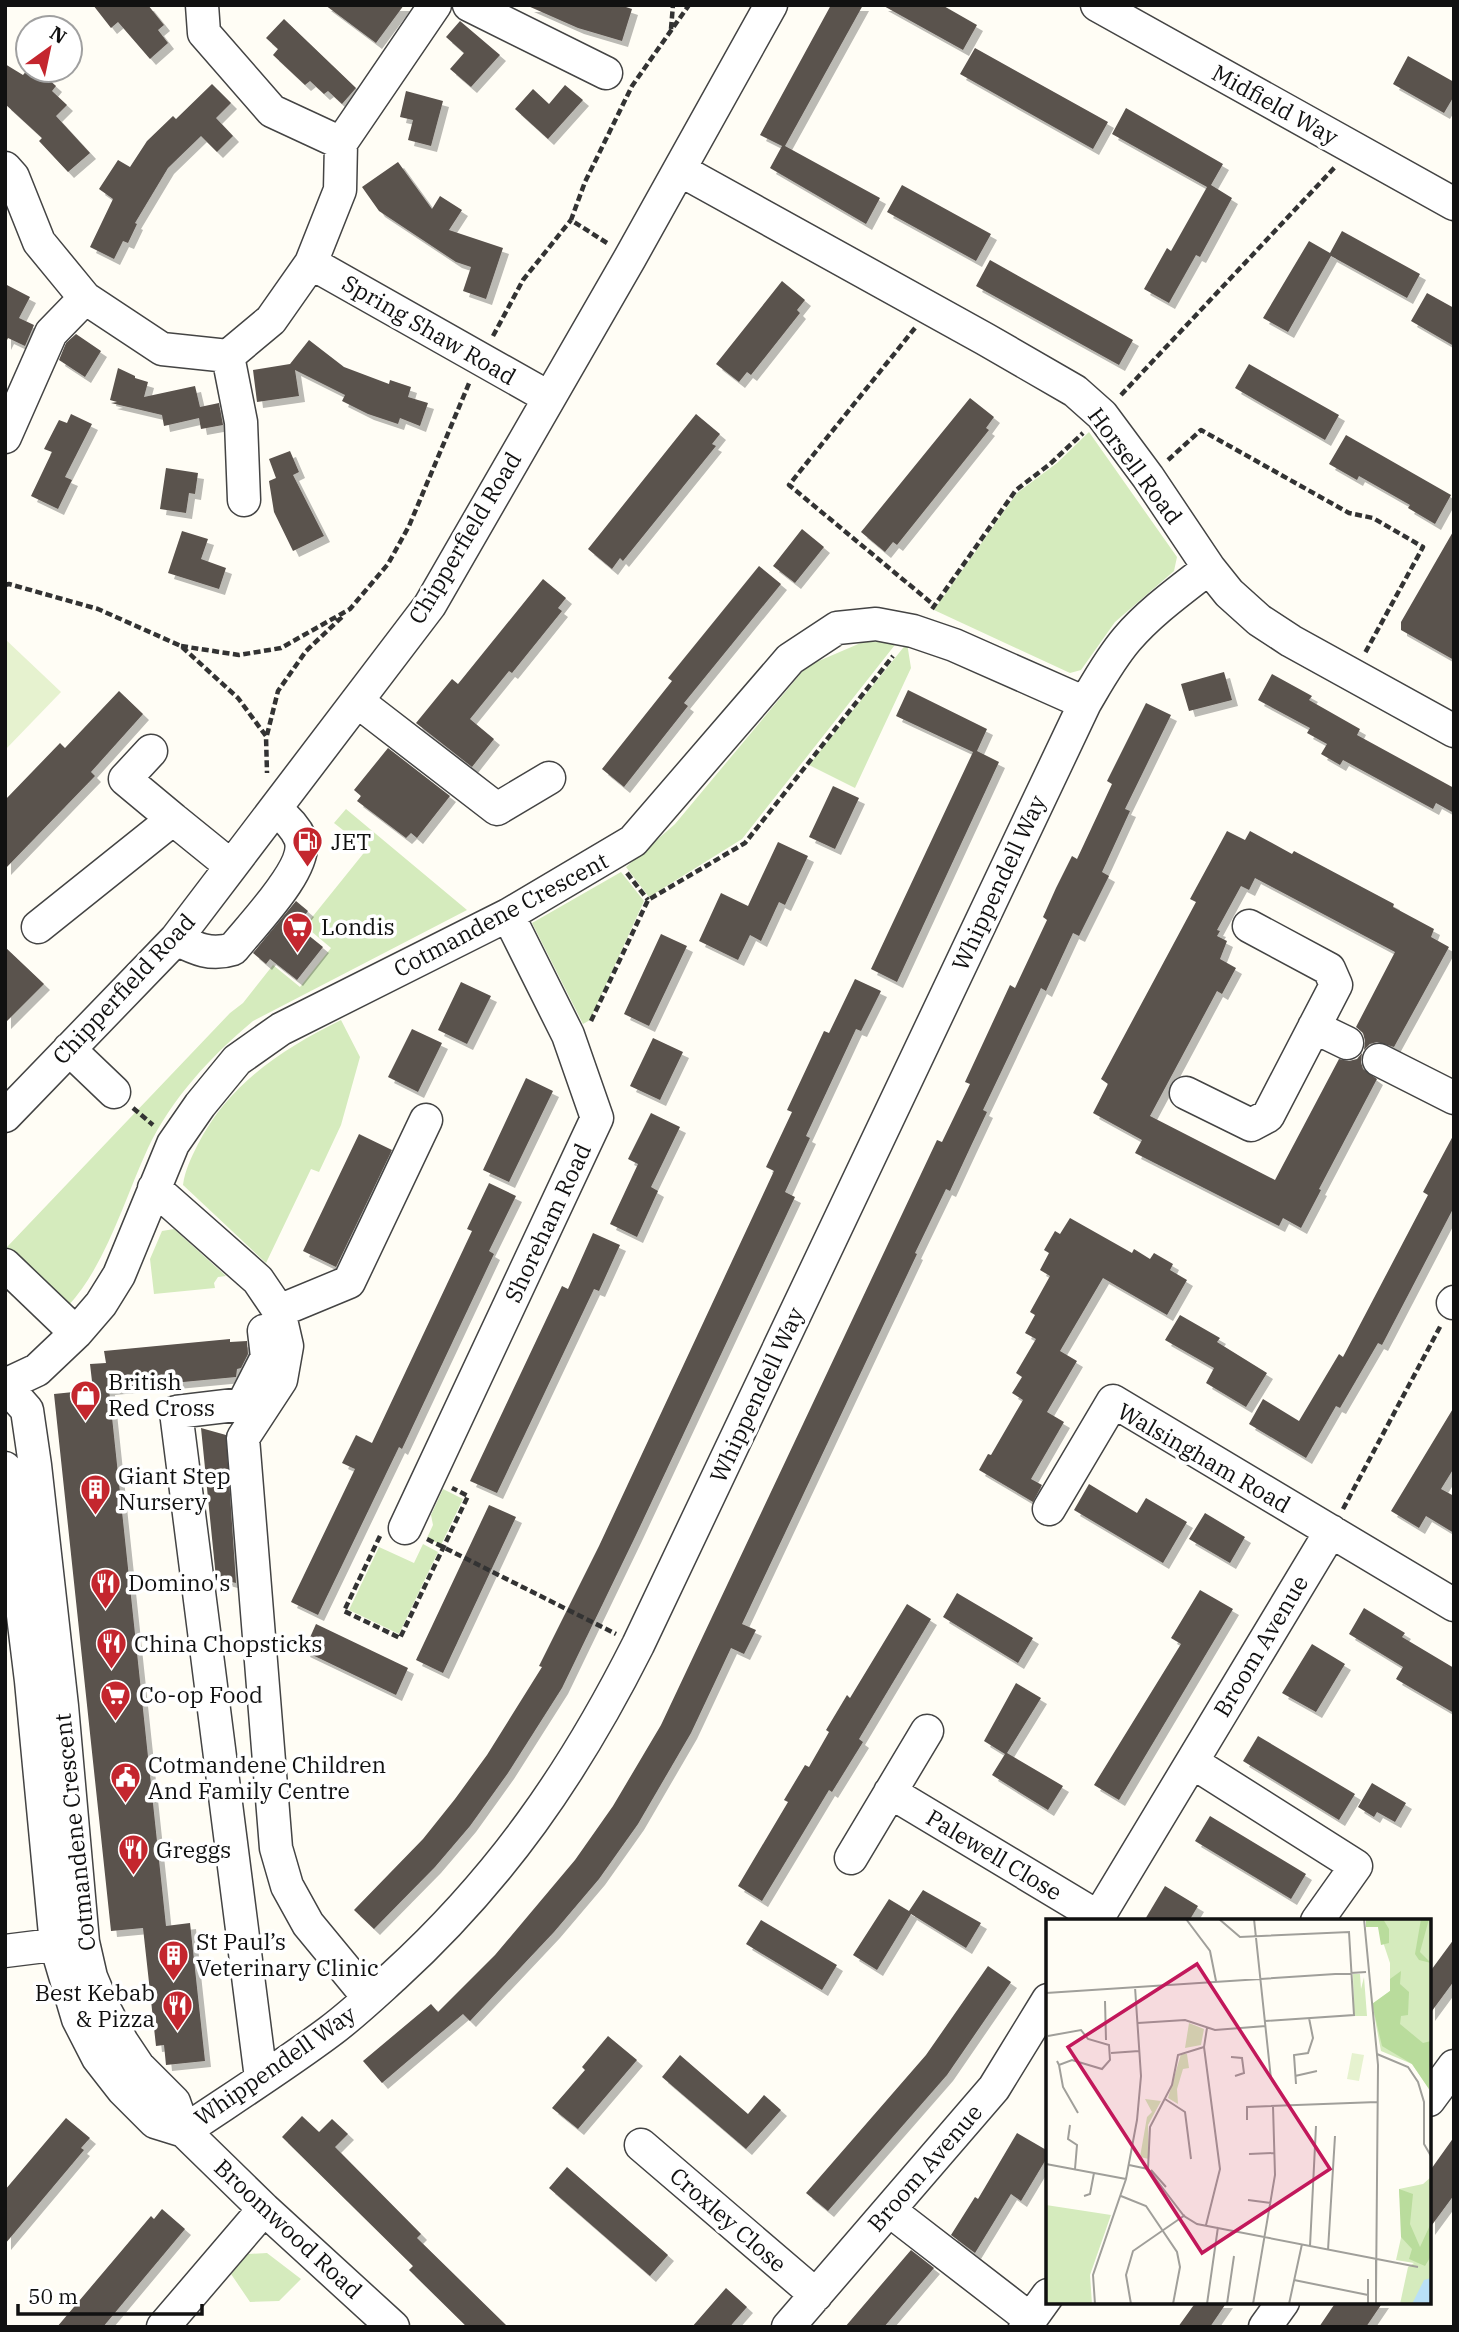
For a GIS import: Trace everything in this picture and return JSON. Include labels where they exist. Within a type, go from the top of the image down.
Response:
[{"type":"street","points":[[202,5],[204,33],[272,111],[341,143]]},
{"type":"street","points":[[5,167],[13,177],[39,242],[85,298],[162,349],[228,356],[271,320],[311,263],[340,190],[341,143],[435,5]]},
{"type":"street","name":"Chipperfield Road","points":[[5,1116],[176,939],[430,605],[630,258],[771,5]]},
{"type":"street","name":"Midfield Way","points":[[1097,5],[1454,204]]},
{"type":"street","points":[[480,11],[606,73]]},
{"type":"street","name":"Horsell Road","points":[[680,170],[931,308],[1074,391],[1102,415],[1148,477],[1209,568],[1229,593],[1259,620],[1291,641],[1454,731]]},
{"type":"street","name":"Spring Shaw Road","points":[[311,263],[548,397]]},
{"type":"street","points":[[5,437],[51,333],[85,298]]},
{"type":"street","points":[[228,356],[241,422],[244,500]]},
{"type":"street","name":"Whippendell Way","points":[[184,2131],[330,2031],[425,1948],[467,1904],[537,1818],[577,1759],[638,1645],[1085,703],[1107,665],[1128,638],[1156,610],[1209,568]]},
{"type":"street","name":"Cotmandene Crescent","points":[[69,1943],[62,1706],[35,1465],[27,1410],[5,1385],[37,1370],[76,1333],[101,1304],[119,1275],[173,1144],[200,1105],[237,1060],[281,1030],[508,915],[633,841],[790,659],[837,628],[876,624],[913,631],[954,645],[1085,703]]},
{"type":"street","points":[[357,701],[496,809],[549,778]]},
{"type":"street","points":[[150,751],[125,779],[231,866]]},
{"type":"street","points":[[176,939],[199,950],[218,954],[233,949],[294,873],[301,857],[301,840],[291,823],[275,808]]},
{"type":"street","points":[[38,927],[173,819]]},
{"type":"street","name":"Shoreham Road","points":[[405,1528],[597,1118],[569,1035],[508,915]]},
{"type":"street","points":[[1186,1093],[1251,1125],[1268,1116],[1336,985],[1329,969],[1249,926]]},
{"type":"street","points":[[1314,1027],[1347,1043]]},
{"type":"street","points":[[69,1049],[125,1101]]},
{"type":"street","points":[[1379,1060],[1454,1098]]},
{"type":"street","points":[[279,1311],[349,1282],[426,1120]]},
{"type":"street","points":[[154,1188],[258,1280],[279,1311],[287,1346],[281,1380],[243,1438],[276,1848],[287,1886],[308,1924],[369,1998]]},
{"type":"street","points":[[5,1265],[76,1333]]},
{"type":"street","points":[[258,1280],[267,1357],[243,1404],[176,1412],[261,2078]]},
{"type":"street","name":"Walsingham Road","points":[[1049,1509],[1113,1401],[1454,1605]]},
{"type":"street","name":"Cotmandene Crescent","points":[[5,1468],[31,1681],[78,2019],[98,2058],[123,2090],[155,2122],[184,2131]]},
{"type":"street","name":"Broom Avenue","points":[[1097,1919],[1331,1531]]},
{"type":"street","points":[[851,1858],[927,1731]]},
{"type":"street","points":[[1192,1762],[1356,1866],[1318,1919]]},
{"type":"street","name":"Palewell Close","points":[[890,1792],[1097,1919]]},
{"type":"street","points":[[5,1951],[69,1943]]},
{"type":"street","name":"Broom Avenue","points":[[788,2327],[994,2088],[1046,2003]]},
{"type":"street","points":[[1431,2097],[1454,2066]]},
{"type":"street","name":"Broomwood Road","points":[[184,2131],[264,2209],[393,2327]]},
{"type":"street","name":"Croxley Close","points":[[641,2145],[816,2295]]},
{"type":"street","points":[[163,2327],[264,2209]]},
{"type":"street","points":[[889,2210],[1034,2314]]},
{"type":"street","points":[[1265,2327],[1282,2304]]},
{"type":"path","points":[[671,31],[673,5]]},
{"type":"path","points":[[267,778],[266,736],[278,691],[306,651],[350,609],[388,564],[409,526],[480,359],[523,280],[570,220],[585,182],[632,86],[689,5]]},
{"type":"path","points":[[569,1035],[591,1021],[648,900],[745,842],[935,606],[1016,490],[1050,464],[1102,415],[1353,148]]},
{"type":"path","points":[[570,220],[630,258]]},
{"type":"path","points":[[931,308],[789,485],[935,606]]},
{"type":"path","points":[[1148,477],[1201,430],[1349,513],[1373,518],[1423,547],[1353,675]]},
{"type":"path","points":[[5,585],[98,609],[181,646],[239,655],[281,648],[350,609]]},
{"type":"path","points":[[181,646],[238,698],[266,736]]},
{"type":"path","points":[[125,1101],[158,1130]]},
{"type":"path","points":[[1331,1531],[1453,1303]]},
{"type":"path","points":[[429,1477],[468,1496],[444,1547],[400,1638],[344,1611],[388,1520],[444,1547],[638,1645]]},
{"type":"green space","points":[[1089,432],[1177,557],[1174,571],[1115,622],[1081,670],[1070,673],[934,610],[1017,493],[1057,463]]},
{"type":"green space","points":[[5,639],[61,692],[5,750]]},
{"type":"green space","points":[[898,641],[742,839],[649,897],[626,867],[675,824],[807,666],[863,642]]},
{"type":"green space","points":[[907,643],[911,668],[855,788],[809,765]]},
{"type":"green space","points":[[346,809],[467,910],[253,1021],[222,1049],[181,1095],[158,1130],[104,1252],[68,1306],[7,1247],[230,1013],[243,1003],[273,965],[300,987],[331,948],[305,926],[367,849],[334,823]]},
{"type":"green space","points":[[621,872],[644,901],[590,1020],[583,1024],[532,923]]},
{"type":"green space","points":[[341,1020],[360,1057],[341,1125],[319,1172],[311,1169],[266,1263],[183,1185],[187,1169],[211,1123],[241,1086],[278,1056]]},
{"type":"green space","points":[[174,1229],[226,1276],[218,1277],[214,1283],[215,1288],[154,1294],[150,1259],[162,1231]]},
{"type":"green space","points":[[443,1489],[463,1499],[441,1545],[427,1538],[433,1525],[431,1515]]},
{"type":"green space","points":[[423,1544],[438,1552],[399,1634],[349,1610],[379,1547],[414,1563]]},
{"type":"green space","points":[[267,2253],[301,2279],[279,2301],[250,2302],[231,2274],[248,2254]]},
{"type":"building","points":[[93,5],[148,5],[164,25],[158,30],[168,43],[150,59],[118,22],[111,28]]},
{"type":"building","points":[[325,5],[404,5],[376,43]]},
{"type":"building","points":[[620,5],[632,9],[622,41],[578,28],[528,6]]},
{"type":"building","points":[[831,5],[863,5],[785,146],[880,198],[866,224],[770,168],[782,146],[760,135]]},
{"type":"building","points":[[882,5],[942,5],[977,25],[963,50]]},
{"type":"building","points":[[284,19],[356,88],[342,104],[328,91],[324,94],[310,81],[305,85],[273,55],[278,49],[266,38]]},
{"type":"building","points":[[460,21],[500,55],[471,87],[450,69],[464,53],[446,37]]},
{"type":"building","points":[[975,48],[1108,122],[1093,149],[960,74]]},
{"type":"building","points":[[1408,56],[1454,82],[1454,96],[1444,113],[1393,84]]},
{"type":"building","points":[[5,64],[14,70],[14,84],[54,84],[56,86],[52,91],[67,105],[56,116],[90,153],[68,172],[39,141],[42,138],[5,104]]},
{"type":"building","points":[[212,84],[231,103],[216,118],[233,136],[217,152],[201,136],[168,168],[135,223],[137,224],[128,243],[123,241],[114,259],[90,247],[113,199],[99,189],[118,160],[130,167],[147,141],[173,116],[176,119]]},
{"type":"building","points":[[565,85],[583,100],[548,139],[515,109],[533,89],[549,104]]},
{"type":"building","points":[[406,91],[443,101],[431,146],[408,140],[413,120],[400,117]]},
{"type":"building","points":[[1126,108],[1223,164],[1211,185],[1232,198],[1200,257],[1196,255],[1169,303],[1144,289],[1167,248],[1171,251],[1207,187],[1112,134]]},
{"type":"building","points":[[398,162],[432,209],[440,196],[462,210],[449,230],[503,248],[486,299],[463,291],[471,267],[456,262],[379,211],[362,187]]},
{"type":"building","points":[[902,185],[991,234],[976,261],[887,212]]},
{"type":"building","points":[[1342,231],[1420,274],[1407,298],[1331,256],[1288,332],[1263,318],[1309,241],[1330,253]]},
{"type":"building","points":[[990,260],[1133,340],[1119,365],[976,286]]},
{"type":"building","points":[[782,281],[805,300],[797,310],[800,313],[751,375],[747,372],[739,382],[716,364]]},
{"type":"building","points":[[5,284],[30,297],[19,318],[34,325],[25,346],[8,338],[5,344]]},
{"type":"building","points":[[1427,293],[1454,308],[1454,346],[1411,321]]},
{"type":"building","points":[[76,334],[101,351],[85,377],[59,360],[66,343]]},
{"type":"building","points":[[309,340],[344,367],[389,384],[390,380],[411,387],[408,397],[428,403],[420,426],[400,418],[398,424],[368,414],[342,401],[345,395],[295,370],[299,396],[257,402],[253,370],[290,364]]},
{"type":"building","points":[[1249,364],[1339,415],[1325,440],[1235,388]]},
{"type":"building","points":[[118,368],[148,382],[144,397],[195,386],[200,407],[219,403],[223,425],[201,429],[199,418],[164,426],[162,415],[111,403],[117,402],[110,400]]},
{"type":"building","points":[[970,398],[994,417],[986,428],[989,430],[897,545],[893,542],[885,552],[861,532]]},
{"type":"building","points":[[71,414],[92,424],[65,477],[72,480],[58,509],[31,496],[52,452],[44,449],[59,420],[67,423]]},
{"type":"building","points":[[696,414],[720,434],[712,444],[716,446],[623,561],[620,558],[612,569],[588,549]]},
{"type":"building","points":[[1346,435],[1451,495],[1435,524],[1408,508],[1410,505],[1359,476],[1357,480],[1329,464]]},
{"type":"building","points":[[290,451],[299,472],[293,475],[324,536],[293,551],[274,512],[269,481],[276,478],[269,459]]},
{"type":"building","points":[[166,468],[198,473],[195,494],[189,493],[186,513],[160,509]]},
{"type":"building","points":[[802,529],[824,547],[795,583],[773,566]]},
{"type":"building","points":[[1454,530],[1454,660],[1401,630],[1401,622]]},
{"type":"building","points":[[182,531],[208,539],[201,559],[226,568],[219,589],[168,573]]},
{"type":"building","points":[[759,566],[781,584],[684,703],[688,706],[624,787],[602,769],[672,681],[668,678]]},
{"type":"building","points":[[543,579],[566,598],[558,608],[562,611],[512,673],[509,671],[470,719],[494,739],[472,767],[416,723],[452,679],[458,684]]},
{"type":"building","points":[[1224,672],[1232,700],[1189,711],[1181,684]]},
{"type":"building","points":[[1272,674],[1312,696],[1309,700],[1360,729],[1357,735],[1454,788],[1454,813],[1436,803],[1433,809],[1343,760],[1340,765],[1321,754],[1327,744],[1307,733],[1310,728],[1258,700]]},
{"type":"building","points":[[908,690],[987,729],[977,751],[999,762],[897,982],[871,969],[973,752],[896,716]]},
{"type":"building","points":[[119,691],[143,714],[91,772],[95,776],[5,869],[5,800],[60,743],[65,748]]},
{"type":"building","points":[[1146,703],[1171,715],[1125,809],[1130,811],[1102,872],[1109,876],[1079,936],[1073,933],[1046,991],[1041,988],[983,1110],[987,1112],[950,1191],[946,1189],[915,1253],[917,1254],[742,1624],[756,1630],[744,1654],[731,1648],[691,1733],[638,1824],[599,1879],[554,1932],[470,2021],[463,2014],[382,2083],[363,2061],[431,2004],[438,2012],[495,1955],[575,1860],[613,1806],[661,1725],[937,1140],[942,1142],[970,1084],[965,1082],[1010,985],[1015,988],[1047,920],[1043,917],[1056,888],[1072,856],[1077,859],[1112,784],[1107,781]]},
{"type":"building","points":[[388,748],[450,796],[417,838],[411,833],[406,838],[357,801],[361,796],[354,790]]},
{"type":"building","points":[[833,786],[859,798],[835,849],[809,837]]},
{"type":"building","points":[[1227,831],[1245,840],[1250,831],[1292,854],[1294,851],[1394,904],[1393,907],[1434,929],[1431,937],[1449,947],[1394,1047],[1377,1042],[1364,1050],[1363,1033],[1356,1027],[1395,952],[1255,878],[1249,890],[1241,886],[1217,930],[1220,931],[1217,936],[1227,941],[1220,959],[1236,968],[1222,994],[1217,991],[1150,1116],[1275,1180],[1339,1059],[1357,1059],[1362,1053],[1363,1069],[1377,1079],[1301,1228],[1283,1218],[1279,1226],[1135,1153],[1142,1140],[1093,1113],[1108,1084],[1101,1079],[1196,902],[1190,899]]},
{"type":"building","points":[[778,842],[808,856],[785,905],[779,902],[761,941],[750,935],[738,960],[699,941],[721,893],[748,906]]},
{"type":"building","points":[[296,901],[308,911],[297,926],[323,947],[297,980],[270,959],[266,964],[253,953]]},
{"type":"building","points":[[661,934],[687,946],[649,1026],[624,1014]]},
{"type":"building","points":[[5,947],[44,984],[5,1023]]},
{"type":"building","points":[[855,979],[881,991],[861,1031],[856,1029],[806,1136],[810,1138],[785,1192],[795,1197],[562,1688],[508,1773],[470,1826],[435,1867],[374,1929],[354,1910],[423,1839],[455,1799],[487,1755],[542,1667],[539,1666],[599,1546],[774,1171],[766,1167],[792,1112],[787,1110],[824,1031],[829,1033]]},
{"type":"building","points":[[461,982],[491,996],[467,1044],[438,1030]]},
{"type":"building","points":[[412,1029],[442,1043],[418,1092],[388,1077]]},
{"type":"building","points":[[653,1038],[683,1052],[660,1100],[630,1086]]},
{"type":"building","points":[[526,1078],[553,1091],[509,1182],[483,1170]]},
{"type":"building","points":[[651,1113],[680,1127],[651,1187],[658,1191],[637,1237],[610,1224],[638,1164],[628,1159]]},
{"type":"building","points":[[359,1134],[392,1150],[336,1267],[303,1251]]},
{"type":"building","points":[[1454,1134],[1454,1207],[1382,1345],[1378,1343],[1340,1408],[1336,1406],[1306,1458],[1249,1424],[1263,1399],[1299,1421],[1339,1354],[1343,1357],[1428,1195],[1423,1192]]},
{"type":"building","points":[[489,1183],[516,1196],[489,1251],[494,1254],[402,1449],[399,1447],[318,1615],[291,1602],[355,1469],[342,1463],[356,1435],[372,1443],[472,1231],[467,1229]]},
{"type":"building","points":[[1070,1218],[1132,1253],[1134,1249],[1150,1259],[1154,1253],[1173,1264],[1170,1270],[1187,1280],[1167,1315],[1103,1278],[1060,1351],[1077,1361],[1047,1412],[1064,1422],[1031,1479],[1042,1485],[1033,1502],[979,1470],[988,1454],[991,1455],[1023,1400],[1012,1393],[1022,1377],[1016,1373],[1036,1339],[1025,1333],[1035,1315],[1030,1312],[1050,1276],[1040,1270],[1049,1253],[1044,1250],[1055,1231],[1060,1234]]},
{"type":"building","points":[[593,1233],[620,1245],[599,1291],[594,1289],[497,1493],[470,1481],[562,1286],[568,1289]]},
{"type":"building","points":[[1180,1315],[1220,1338],[1217,1342],[1267,1373],[1246,1407],[1206,1383],[1214,1368],[1165,1340]]},
{"type":"building","points":[[230,1339],[230,1342],[247,1341],[248,1354],[241,1368],[237,1369],[236,1377],[109,1389],[166,1926],[190,1923],[205,2061],[166,2065],[164,2045],[156,2046],[143,1928],[111,1931],[54,1394],[93,1390],[90,1364],[106,1363],[104,1351]]},
{"type":"building","points":[[1454,1407],[1454,1468],[1441,1489],[1454,1496],[1454,1533],[1426,1516],[1419,1528],[1391,1511]]},
{"type":"building","points":[[201,1428],[226,1435],[236,1583],[216,1578]]},
{"type":"building","points":[[1089,1484],[1137,1513],[1146,1498],[1187,1522],[1163,1563],[1074,1510]]},
{"type":"building","points":[[489,1505],[516,1517],[443,1673],[416,1660]]},
{"type":"building","points":[[1205,1513],[1245,1537],[1230,1563],[1189,1539]]},
{"type":"building","points":[[1200,1590],[1233,1609],[1119,1800],[1094,1785],[1181,1644],[1171,1638]]},
{"type":"building","points":[[957,1593],[1033,1638],[1018,1663],[943,1617]]},
{"type":"building","points":[[907,1604],[931,1619],[859,1739],[863,1742],[832,1792],[829,1790],[762,1901],[738,1886],[788,1802],[784,1800],[805,1765],[809,1767],[829,1732],[826,1730],[847,1695],[850,1698]]},
{"type":"building","points":[[1364,1608],[1405,1633],[1402,1637],[1454,1668],[1454,1713],[1396,1679],[1403,1667],[1349,1634]]},
{"type":"building","points":[[316,1624],[408,1668],[396,1695],[304,1651]]},
{"type":"building","points":[[1312,1644],[1345,1664],[1316,1712],[1282,1693]]},
{"type":"building","points":[[1016,1683],[1041,1698],[1007,1753],[1063,1786],[1048,1810],[992,1775],[1005,1754],[984,1741]]},
{"type":"building","points":[[1258,1736],[1355,1794],[1339,1820],[1243,1761]]},
{"type":"building","points":[[1372,1783],[1406,1803],[1395,1822],[1377,1812],[1374,1817],[1358,1807]]},
{"type":"building","points":[[1210,1816],[1306,1874],[1291,1899],[1195,1841]]},
{"type":"building","points":[[1165,1886],[1198,1906],[1190,1919],[1145,1919]]},
{"type":"building","points":[[923,1890],[981,1923],[966,1948],[911,1914],[877,1970],[853,1955],[889,1899],[909,1911]]},
{"type":"building","points":[[761,1920],[837,1965],[822,1990],[746,1944]]},
{"type":"building","points":[[1454,1939],[1454,1981],[1431,2012],[1431,1970]]},
{"type":"building","points":[[988,1966],[1011,1982],[947,2075],[828,2211],[806,2193],[926,2055]]},
{"type":"building","points":[[608,2036],[637,2060],[578,2129],[552,2108],[585,2070],[582,2067]]},
{"type":"building","points":[[680,2055],[748,2114],[764,2095],[781,2110],[746,2149],[662,2077]]},
{"type":"building","points":[[302,2116],[319,2132],[332,2119],[348,2134],[335,2147],[421,2234],[417,2238],[508,2327],[467,2327],[409,2270],[413,2266],[282,2137]]},
{"type":"building","points":[[66,2118],[90,2138],[81,2148],[84,2150],[5,2244],[5,2190]]},
{"type":"building","points":[[1017,2133],[1046,2150],[1046,2159],[1021,2201],[1011,2194],[975,2253],[951,2235],[975,2197],[978,2199]]},
{"type":"building","points":[[1454,2137],[1454,2195],[1431,2226],[1431,2169]]},
{"type":"building","points":[[567,2167],[668,2255],[650,2276],[549,2188]]},
{"type":"building","points":[[162,2209],[185,2229],[103,2327],[57,2327],[151,2216],[154,2219]]},
{"type":"building","points":[[911,2250],[934,2268],[884,2327],[845,2327]]},
{"type":"building","points":[[726,2288],[747,2307],[730,2327],[692,2327]]},
{"type":"building","points":[[1195,2304],[1226,2304],[1210,2327],[1178,2327]]},
{"type":"building","points":[[1335,2304],[1382,2304],[1366,2327],[1319,2327]]},
{"type":"place","name":"JET","points":[[308,869]]},
{"type":"place","name":"Londis","points":[[298,954]]},
{"type":"place","name":"British Red Cross","points":[[85,1422]]},
{"type":"place","name":"Giant Step Nursery","points":[[95,1516]]},
{"type":"place","name":"Domino's","points":[[105,1610]]},
{"type":"place","name":"China Chopsticks","points":[[111,1671]]},
{"type":"place","name":"Co-op Food","points":[[116,1722]]},
{"type":"place","name":"Cotmandene Children And Family Centre","points":[[125,1805]]},
{"type":"place","name":"Greggs","points":[[133,1877]]},
{"type":"place","name":"St Paul’s Veterinary Clinic","points":[[173,1982]]},
{"type":"place","name":"Best Kebab & Pizza","points":[[178,2033]]}]
